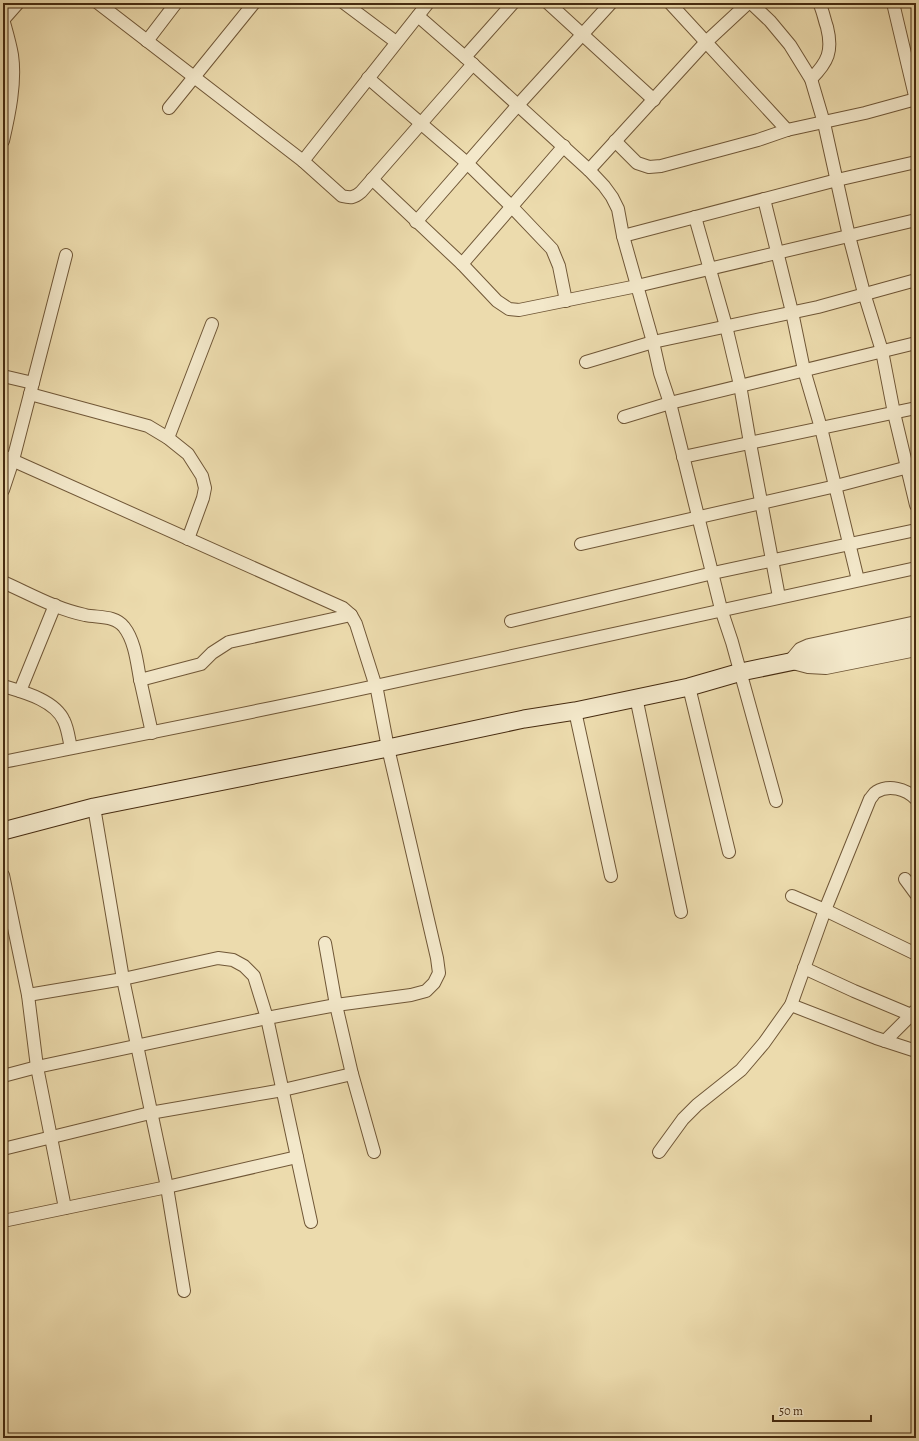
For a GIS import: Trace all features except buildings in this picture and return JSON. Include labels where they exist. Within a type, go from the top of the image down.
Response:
[{"type":"street","points":[[3,141],[8,119],[12,84],[12,56],[3,19],[18,3]]},
{"type":"street","points":[[98,3],[193,78],[303,161],[342,196],[350,198],[356,197],[420,123],[513,3]]},
{"type":"street","points":[[147,41],[176,3]]},
{"type":"street","points":[[169,108],[254,3]]},
{"type":"street","points":[[344,3],[396,42]]},
{"type":"street","points":[[303,161],[428,3]]},
{"type":"street","points":[[548,3],[654,100]]},
{"type":"street","points":[[416,222],[518,105],[611,3]]},
{"type":"street","points":[[670,3],[787,130]]},
{"type":"street","points":[[589,170],[706,43],[748,3]]},
{"type":"street","points":[[751,3],[770,21],[790,45],[811,79],[824,123],[849,236],[864,293],[882,351],[894,413],[911,466],[916,505]]},
{"type":"street","points":[[811,79],[822,68],[829,56],[830,40],[819,3]]},
{"type":"street","points":[[615,141],[637,163],[649,167],[669,164],[758,140],[787,130],[824,123],[916,99],[893,3]]},
{"type":"street","points":[[418,16],[589,170],[604,186],[618,209],[623,236],[653,342],[660,374],[670,403],[723,612],[776,801]]},
{"type":"street","points":[[368,78],[467,163],[552,249],[558,266],[566,300]]},
{"type":"street","points":[[462,264],[564,146]]},
{"type":"street","points":[[623,236],[837,180],[916,162]]},
{"type":"street","points":[[372,179],[462,264],[497,301],[509,309],[519,310],[637,286],[916,220]]},
{"type":"street","points":[[764,200],[792,312],[804,370],[836,486],[858,580]]},
{"type":"street","points":[[695,217],[726,326],[740,385],[780,597]]},
{"type":"street","points":[[3,490],[8,458],[31,388],[66,255]]},
{"type":"street","points":[[586,362],[653,342],[818,307],[864,293],[916,280]]},
{"type":"street","points":[[168,438],[212,324]]},
{"type":"street","points":[[624,417],[670,403],[740,385],[916,343]]},
{"type":"street","points":[[3,376],[31,388],[148,426],[168,438],[188,454],[202,476],[205,488],[203,498],[188,539]]},
{"type":"street","points":[[684,457],[916,408]]},
{"type":"street","points":[[3,1076],[37,1067],[266,1018],[336,1005],[411,995],[426,991],[434,983],[439,973],[437,958],[388,748],[377,688],[356,624],[351,615],[343,608],[8,458]]},
{"type":"street","points":[[581,544],[836,486],[911,466]]},
{"type":"street","points":[[511,621],[713,573],[916,530]]},
{"type":"street","points":[[3,762],[377,688],[723,612],[780,597],[916,568]]},
{"type":"street","points":[[3,582],[55,605],[87,616],[109,618],[124,626],[130,638],[152,733]]},
{"type":"street","points":[[20,691],[55,605]]},
{"type":"street","points":[[140,680],[201,664],[216,650],[229,642],[351,615]]},
{"type":"street","points":[[789,662],[800,649],[809,644],[916,622]]},
{"type":"street","points":[[3,831],[94,807],[388,748],[524,718],[575,711],[689,687],[741,672],[916,636]]},
{"type":"street","points":[[789,662],[808,667],[826,668],[916,650]]},
{"type":"street","points":[[3,686],[20,691],[49,704],[57,710],[64,721],[71,748]]},
{"type":"street","points":[[689,687],[729,852]]},
{"type":"street","points":[[636,697],[681,912]]},
{"type":"street","points":[[575,711],[611,876]]},
{"type":"street","points":[[659,1152],[683,1119],[697,1105],[741,1070],[764,1043],[791,1005],[825,910],[870,799],[876,792],[888,788],[902,790],[912,795],[916,799]]},
{"type":"street","points":[[94,807],[123,979],[150,1113],[167,1187],[184,1291]]},
{"type":"street","points":[[3,875],[28,995],[37,1067],[65,1208]]},
{"type":"street","points":[[905,879],[916,894]]},
{"type":"street","points":[[792,896],[825,910],[916,954]]},
{"type":"street","points":[[325,943],[336,1005],[352,1074],[374,1152]]},
{"type":"street","points":[[28,995],[123,979],[218,958],[233,960],[244,966],[254,976],[266,1018],[311,1222]]},
{"type":"street","points":[[804,968],[914,1014],[885,1040]]},
{"type":"street","points":[[791,1005],[916,1051]]},
{"type":"street","points":[[3,1149],[150,1113],[283,1090],[352,1074]]},
{"type":"street","points":[[3,1221],[167,1187],[297,1157]]}]
